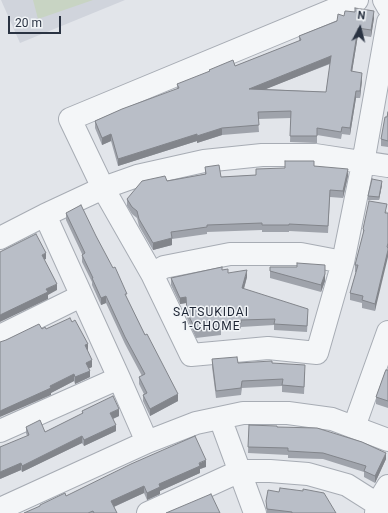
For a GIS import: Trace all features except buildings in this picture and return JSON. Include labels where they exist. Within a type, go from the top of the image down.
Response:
[{"type":"street","points":[[357,0],[70,119],[103,188],[152,274],[192,355],[268,348],[317,353],[343,262],[363,162],[388,22]]},
{"type":"street","points":[[384,0],[388,7]]},
{"type":"street","points":[[0,238],[103,188],[137,176],[204,161],[262,155],[315,155],[388,166]]},
{"type":"street","points":[[45,215],[147,442]]},
{"type":"street","points":[[152,274],[164,268],[230,254],[301,254],[343,262]]},
{"type":"street","points":[[0,336],[81,296]]},
{"type":"street","points":[[354,427],[388,332]]},
{"type":"street","points":[[0,431],[119,378]]},
{"type":"street","points":[[0,509],[147,442],[196,423],[243,413],[288,413],[332,419],[388,440]]},
{"type":"street","points":[[220,418],[255,513]]},
{"type":"street","points":[[148,513],[240,471],[270,471],[308,474],[347,485],[382,504]]},
{"type":"shaded area","points":[[1,0],[125,0],[20,43]]},
{"type":"green space","points":[[33,0],[93,0],[38,19]]},
{"type":"district","name":"SATSUKIDAI 1-CHOME","points":[[211,320]]}]
